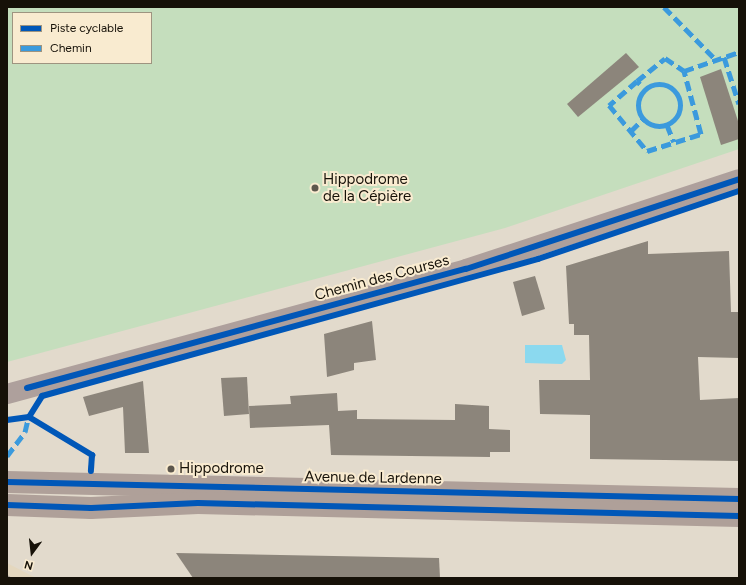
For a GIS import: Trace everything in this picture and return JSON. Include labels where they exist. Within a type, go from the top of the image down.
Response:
[{"type":"main road","name":"Avenue de Lardenne","points":[[7,482],[739,499]]},
{"type":"main road","name":"Avenue de Lardenne","points":[[7,505],[91,508],[214,503],[739,516]]},
{"type":"street","name":"Chemin des Courses","points":[[7,394],[466,268],[739,179]]},
{"type":"shaded area","points":[[7,563],[36,578],[7,578]]},
{"type":"green space","name":"Hippodrome de la Cépière","points":[[7,7],[739,7],[739,149],[505,228],[7,362]]},
{"type":"water","points":[[525,345],[562,345],[566,360],[562,364],[525,363]]},
{"type":"building","points":[[626,53],[639,67],[578,117],[567,104]]},
{"type":"building","points":[[721,69],[739,124],[739,139],[721,145],[700,77]]},
{"type":"building","points":[[648,241],[648,254],[729,251],[731,312],[739,312],[739,358],[698,357],[700,400],[739,398],[739,461],[590,459],[590,415],[540,414],[539,380],[590,380],[589,335],[574,335],[574,324],[569,324],[566,266]]},
{"type":"building","points":[[535,276],[545,309],[522,316],[513,282]]},
{"type":"building","points":[[372,321],[376,360],[354,363],[354,370],[327,377],[324,334]]},
{"type":"building","points":[[247,377],[249,414],[224,416],[221,378]]},
{"type":"building","points":[[143,381],[149,453],[125,453],[123,407],[89,416],[83,397]]},
{"type":"building","points":[[337,393],[338,411],[357,410],[357,419],[455,420],[455,404],[489,406],[489,429],[510,430],[510,452],[490,452],[490,457],[331,455],[329,425],[250,428],[249,406],[291,404],[290,396]]},
{"type":"building","points":[[176,553],[439,558],[440,578],[193,578]]},
{"type":"marked path","points":[[664,7],[716,60]]},
{"type":"marked path","points":[[637,81],[609,105],[647,151],[701,134],[684,71],[739,52]]},
{"type":"marked path","points":[[724,57],[739,104]]},
{"type":"marked path","points":[[640,84],[637,81],[665,58],[684,71]]},
{"type":"marked path","points":[[655,84],[663,84],[671,87],[677,93],[680,105],[677,117],[671,123],[663,126],[655,126],[647,123],[641,117],[638,109],[638,101],[641,93],[647,87],[655,84]]},
{"type":"marked path","points":[[631,131],[643,119]]},
{"type":"marked path","points":[[667,125],[674,142]]},
{"type":"marked path","points":[[7,456],[25,432],[29,415]]},
{"type":"cycle path","points":[[27,388],[466,269],[739,179]]},
{"type":"cycle path","points":[[29,417],[42,396],[538,259],[739,191]]},
{"type":"cycle path","points":[[7,420],[29,417],[92,455],[91,471]]},
{"type":"cycle path","points":[[7,482],[739,499]]},
{"type":"cycle path","points":[[7,505],[91,508],[198,503],[739,516]]},
{"type":"place","name":"Hippodrome de la Cépière","points":[[315,188]]},
{"type":"place","name":"Hippodrome","points":[[171,469]]}]
